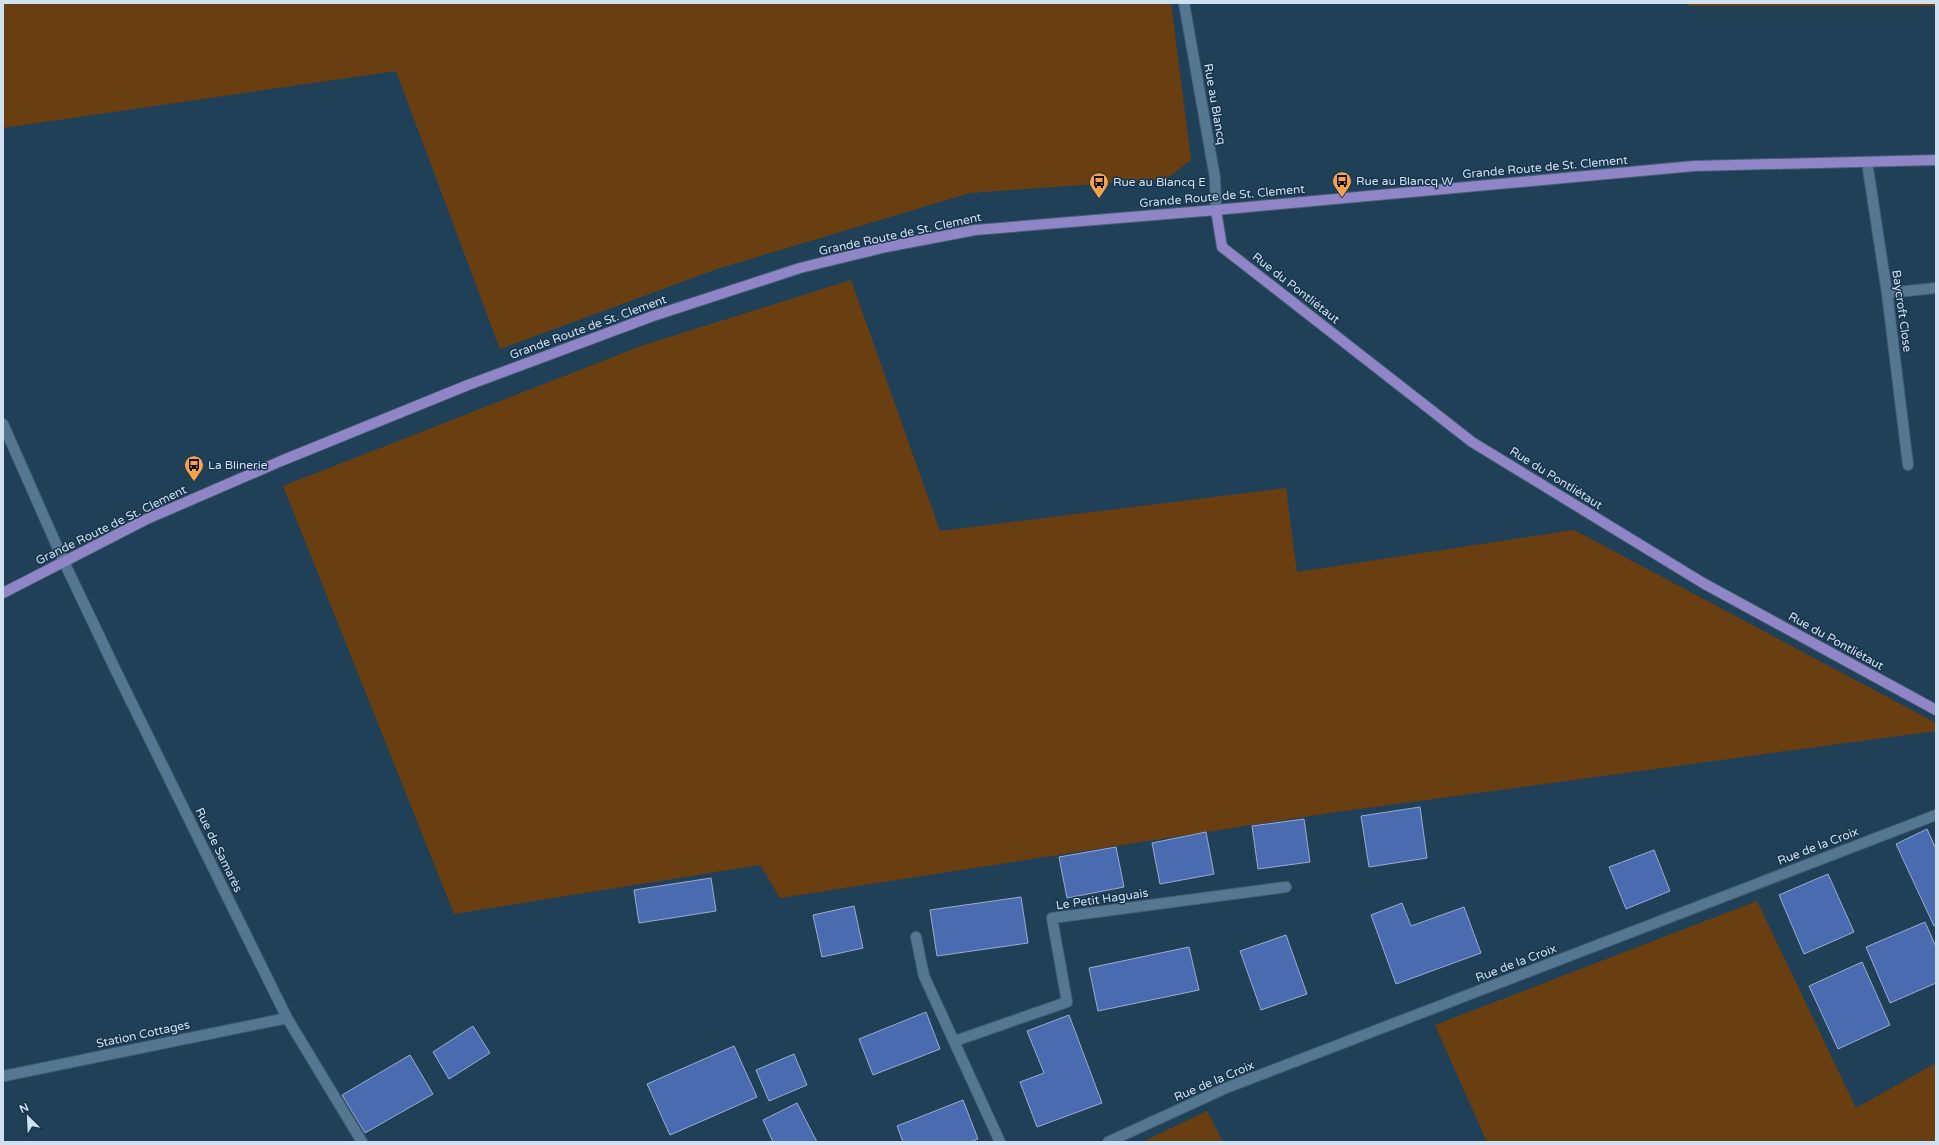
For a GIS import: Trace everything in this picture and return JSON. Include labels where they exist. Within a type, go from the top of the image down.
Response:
[{"type":"main road","name":"Grande Route de St. Clement","points":[[3,593],[147,519],[281,461],[468,385],[653,316],[800,268],[886,247],[975,230],[1216,210],[1694,166],[1936,160]]},
{"type":"main road","name":"Rue du Pontliétaut","points":[[1216,210],[1222,247],[1472,442],[1703,583],[1936,710]]},
{"type":"street","name":"Rue au Blancq","points":[[1184,3],[1214,178],[1216,210]]},
{"type":"street","name":"Baycroft Close","points":[[1867,162],[1887,294],[1908,465]]},
{"type":"street","points":[[1887,294],[1936,288]]},
{"type":"street","points":[[3,424],[64,562]]},
{"type":"street","name":"Rue de Samarès","points":[[64,562],[287,1018],[362,1142]]},
{"type":"street","name":"Rue de la Croix","points":[[1108,1142],[1226,1088],[1936,814]]},
{"type":"street","name":"Le Petit Haguais","points":[[955,1042],[1067,1002],[1052,918],[1286,887]]},
{"type":"street","points":[[916,936],[924,976],[1000,1142]]},
{"type":"street","name":"Station Cottages","points":[[4,1076],[287,1018]]},
{"type":"shaded area","points":[[3,3],[1171,3],[1191,160],[1166,179],[970,193],[717,269],[500,349],[396,71],[3,128]]},
{"type":"shaded area","points":[[1688,3],[1936,3],[1936,6],[1688,6]]},
{"type":"shaded area","points":[[851,280],[940,531],[1286,488],[1297,572],[1574,530],[1936,723],[1936,731],[1329,813],[780,898],[760,865],[454,914],[283,486],[641,346]]},
{"type":"shaded area","points":[[1757,901],[1856,1108],[1936,1063],[1936,1142],[1487,1142],[1435,1025]]},
{"type":"shaded area","points":[[1207,1111],[1223,1142],[1142,1142]]},
{"type":"building","points":[[1420,807],[1427,858],[1369,867],[1361,816]]},
{"type":"building","points":[[1304,819],[1310,862],[1258,869],[1252,826]]},
{"type":"building","points":[[1927,829],[1936,849],[1936,925],[1934,926],[1896,844]]},
{"type":"building","points":[[1206,832],[1214,874],[1160,884],[1152,843]]},
{"type":"building","points":[[1116,847],[1124,887],[1067,898],[1059,857]]},
{"type":"building","points":[[1654,850],[1670,891],[1626,909],[1609,867]]},
{"type":"building","points":[[1828,874],[1854,932],[1804,954],[1779,895]]},
{"type":"building","points":[[711,878],[716,911],[639,923],[634,890]]},
{"type":"building","points":[[1021,897],[1028,943],[937,956],[930,910]]},
{"type":"building","points":[[1402,903],[1411,926],[1464,907],[1481,953],[1396,984],[1371,915]]},
{"type":"building","points":[[854,906],[863,948],[822,957],[813,915]]},
{"type":"building","points":[[1925,922],[1936,947],[1936,983],[1890,1003],[1866,947]]},
{"type":"building","points":[[1286,935],[1307,994],[1261,1010],[1240,951]]},
{"type":"building","points":[[1189,947],[1199,990],[1098,1011],[1089,968]]},
{"type":"building","points":[[1862,962],[1890,1025],[1838,1049],[1809,986]]},
{"type":"building","points":[[926,1012],[940,1049],[873,1075],[859,1039]]},
{"type":"building","points":[[1069,1015],[1102,1103],[1037,1127],[1020,1082],[1044,1073],[1027,1031]]},
{"type":"building","points":[[473,1026],[490,1053],[449,1079],[433,1052]]},
{"type":"building","points":[[734,1046],[757,1097],[670,1135],[647,1084]]},
{"type":"building","points":[[794,1054],[807,1085],[769,1101],[756,1070]]},
{"type":"building","points":[[410,1055],[433,1094],[365,1133],[342,1095]]},
{"type":"building","points":[[963,1100],[978,1139],[970,1142],[903,1142],[897,1126]]},
{"type":"building","points":[[797,1103],[817,1142],[773,1142],[763,1120]]},
{"type":"place","name":"Rue au Blancq W","points":[[1342,198]]},
{"type":"place","name":"Rue au Blancq E","points":[[1099,199]]},
{"type":"place","name":"La Blinerie","points":[[194,482]]}]
